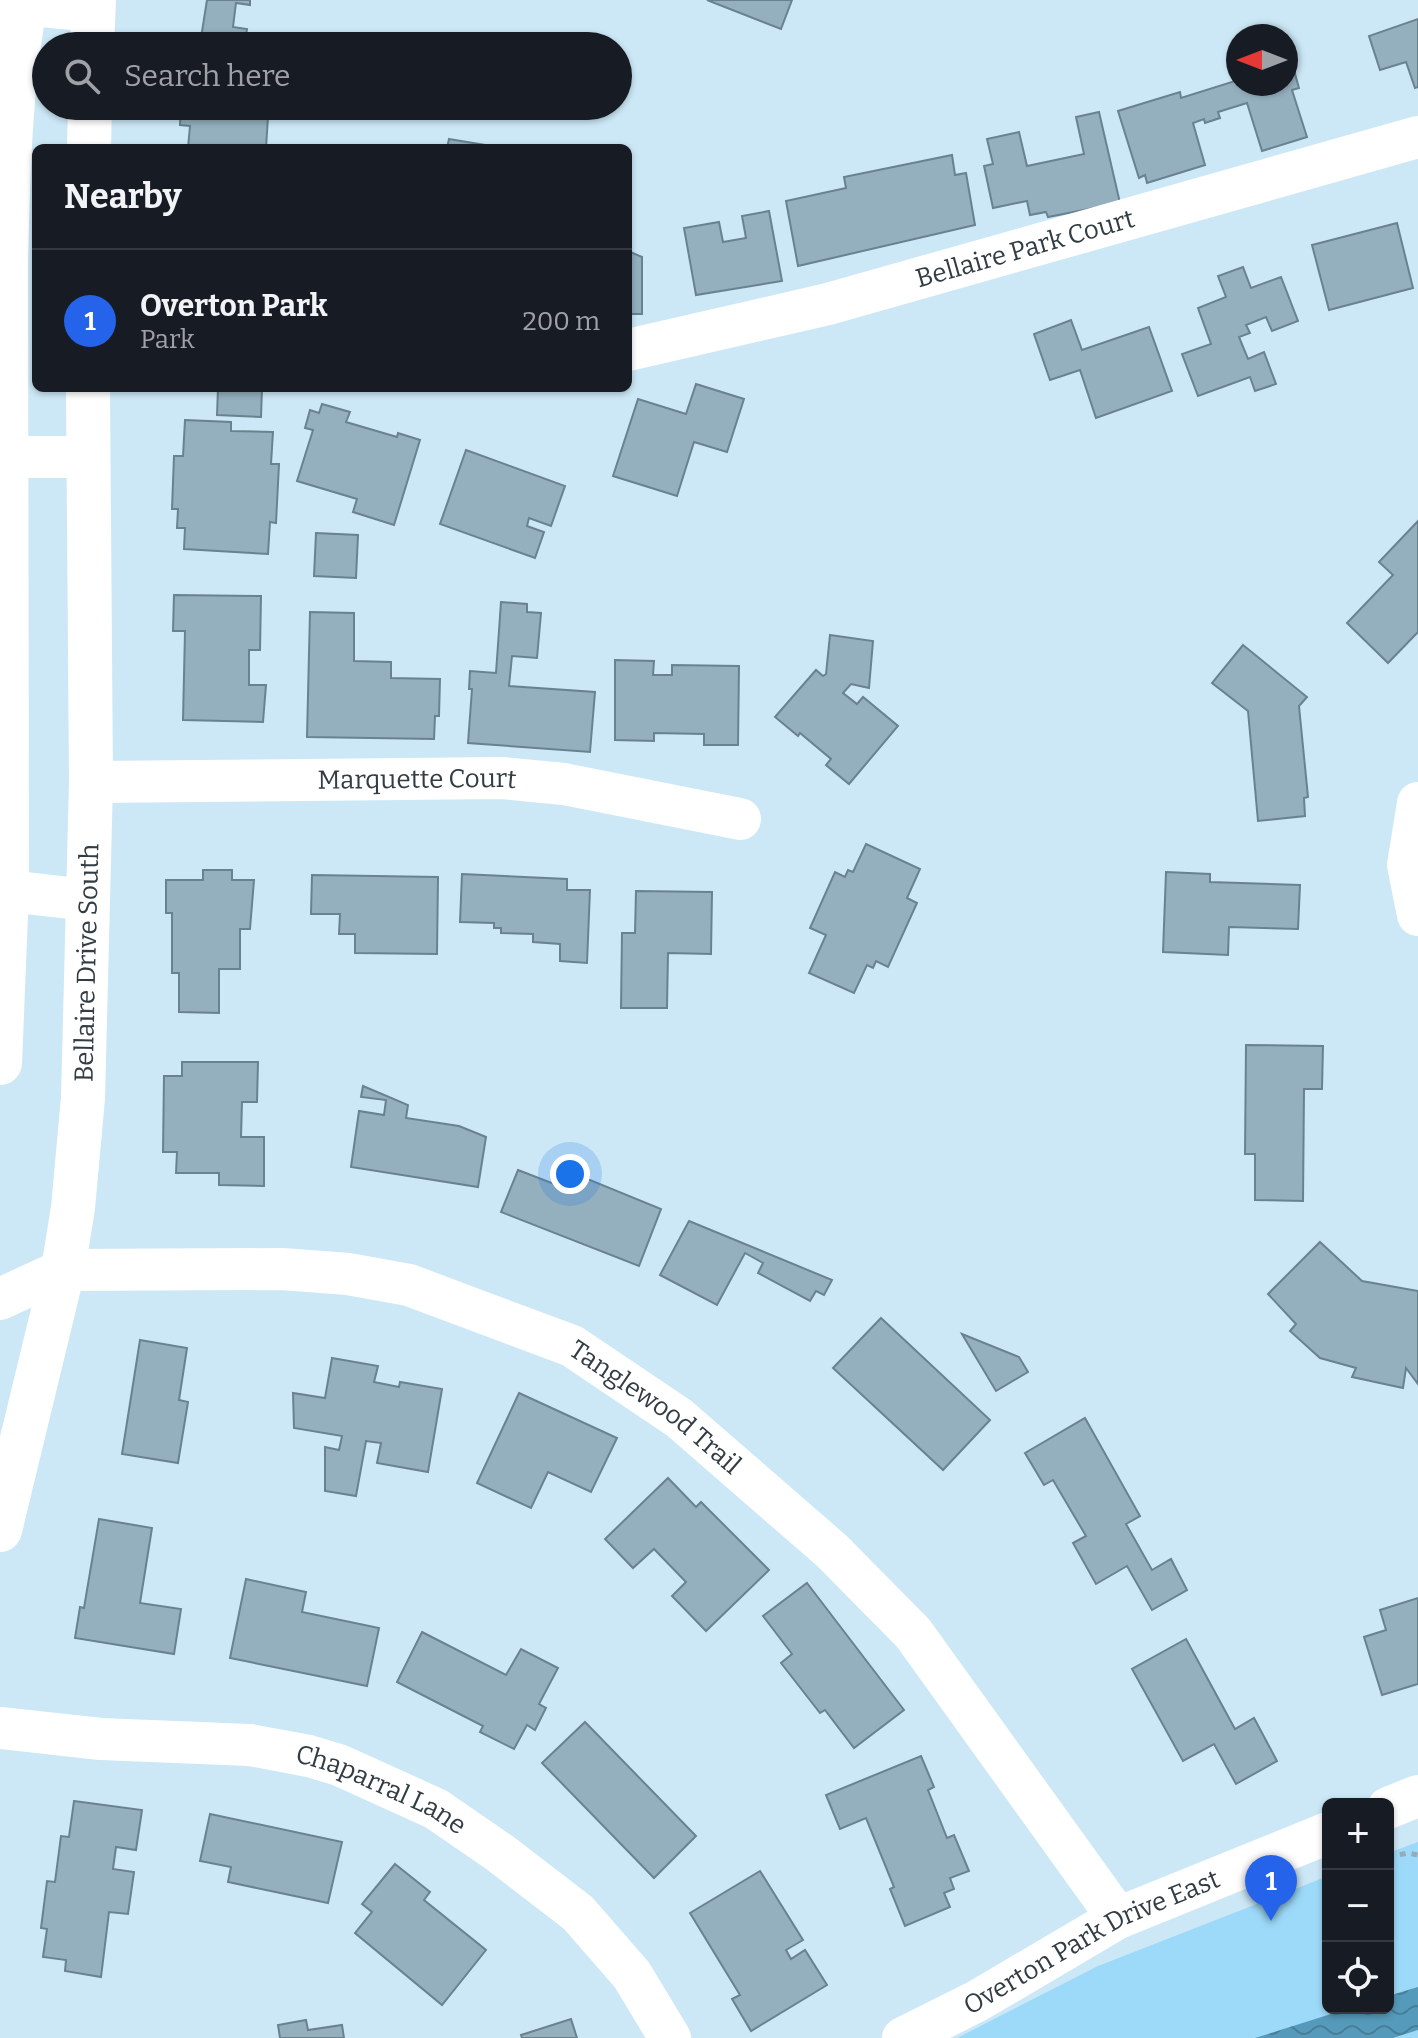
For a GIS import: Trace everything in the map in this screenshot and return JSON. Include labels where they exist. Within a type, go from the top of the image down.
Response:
[{"type":"main road","points":[[0,1063],[4,890],[3,457],[8,164],[17,2]]},
{"type":"main road","points":[[89,144],[90,120]]},
{"type":"main road","name":"Bellaire Drive South","points":[[0,1530],[63,1270],[73,1208],[83,1098],[91,782],[88,392]]},
{"type":"street","points":[[17,2],[93,19]]},
{"type":"street","name":"Bellaire Park Court","points":[[632,349],[828,304],[1418,137]]},
{"type":"street","points":[[3,457],[88,457]]},
{"type":"street","name":"Marquette Court","points":[[91,782],[502,778],[564,784],[740,819]]},
{"type":"street","points":[[1418,803],[1408,865],[1418,915]]},
{"type":"street","points":[[4,890],[88,900]]},
{"type":"street","name":"Tanglewood Trail","points":[[0,1299],[63,1270],[282,1269],[348,1274],[409,1285],[572,1346],[679,1418],[832,1551],[913,1633],[1118,1918]]},
{"type":"street","name":"Chaparral Lane","points":[[0,1728],[101,1739],[250,1745],[339,1765],[436,1809],[578,1913],[632,1975],[670,2038]]},
{"type":"street","points":[[1394,1806],[1418,1796]]},
{"type":"street","name":"Overton Park Drive East","points":[[903,2038],[977,2001],[1118,1918],[1322,1835]]},
{"type":"path","points":[[1394,1856],[1418,1855]]},
{"type":"shaded area","points":[[1418,1842],[1418,2038],[957,2038],[1098,1966],[1322,1878],[1322,2014],[1394,2014],[1394,1851]]},
{"type":"water","points":[[1418,1987],[1418,2030],[1393,2038],[1255,2038],[1331,2014],[1394,2014],[1394,1994]]},
{"type":"building","points":[[207,0],[250,0],[250,5],[236,3],[233,27],[247,29],[246,32],[202,32]]},
{"type":"building","points":[[707,0],[792,0],[781,29]]},
{"type":"building","points":[[1418,19],[1418,87],[1415,88],[1406,62],[1380,70],[1369,36]]},
{"type":"building","points":[[1226,84],[1226,96],[1294,96],[1307,137],[1262,151],[1247,103],[1218,112],[1220,118],[1193,123],[1205,165],[1147,183],[1145,175],[1139,178],[1118,111],[1180,92],[1181,98]]},
{"type":"building","points":[[1099,112],[1120,203],[1048,217],[1046,212],[1030,215],[1027,201],[993,208],[984,166],[993,164],[987,139],[1019,132],[1027,166],[1084,154],[1076,117]]},
{"type":"building","points":[[180,120],[268,120],[266,144],[188,144],[190,126],[180,125]]},
{"type":"building","points":[[449,139],[479,144],[448,144]]},
{"type":"building","points":[[952,155],[955,175],[966,173],[975,225],[798,266],[786,201],[846,188],[844,177]]},
{"type":"building","points":[[769,211],[782,281],[696,295],[684,228],[719,222],[723,242],[746,238],[742,216]]},
{"type":"building","points":[[1397,223],[1413,288],[1329,310],[1312,245]]},
{"type":"building","points":[[632,253],[642,257],[642,314],[632,314]]},
{"type":"building","points":[[1243,267],[1251,288],[1281,277],[1298,321],[1272,331],[1266,317],[1246,325],[1250,333],[1239,337],[1248,359],[1264,352],[1276,384],[1255,391],[1250,377],[1198,396],[1182,354],[1211,344],[1198,308],[1226,297],[1218,276]]},
{"type":"building","points":[[1071,320],[1082,350],[1149,327],[1172,391],[1096,418],[1080,370],[1050,380],[1034,334]]},
{"type":"building","points":[[696,384],[744,399],[727,452],[694,442],[677,496],[613,476],[638,399],[686,414]]},
{"type":"building","points":[[218,392],[262,392],[261,417],[217,415]]},
{"type":"building","points":[[322,404],[350,412],[346,422],[397,437],[398,433],[420,440],[394,525],[353,512],[357,499],[297,481],[313,430],[305,428],[310,410],[319,413]]},
{"type":"building","points":[[185,420],[231,422],[231,431],[273,432],[271,464],[279,464],[276,523],[270,522],[268,554],[184,549],[185,528],[177,528],[178,509],[172,509],[174,456],[183,456]]},
{"type":"building","points":[[466,450],[565,486],[551,526],[529,518],[527,526],[544,532],[535,558],[440,524]]},
{"type":"building","points":[[1418,521],[1418,632],[1388,663],[1347,623],[1393,575],[1379,562]]},
{"type":"building","points":[[316,533],[358,535],[356,578],[314,576]]},
{"type":"building","points":[[174,595],[261,596],[260,650],[249,650],[249,685],[266,685],[263,722],[183,720],[185,631],[173,631]]},
{"type":"building","points":[[501,602],[527,604],[527,612],[541,613],[537,658],[512,656],[509,686],[595,692],[590,752],[468,743],[472,689],[469,689],[470,671],[496,673]]},
{"type":"building","points":[[310,612],[354,613],[354,661],[391,662],[391,678],[440,679],[439,716],[435,716],[434,739],[307,737]]},
{"type":"building","points":[[830,635],[873,641],[869,688],[851,684],[843,693],[857,704],[863,697],[898,726],[849,784],[826,765],[831,759],[775,717],[816,670],[823,676],[826,674]]},
{"type":"building","points":[[1243,645],[1307,697],[1299,706],[1308,797],[1304,798],[1305,816],[1258,821],[1248,711],[1212,683]]},
{"type":"building","points":[[615,660],[654,661],[653,675],[672,675],[672,665],[739,666],[738,745],[704,745],[704,734],[654,733],[654,741],[615,740]]},
{"type":"building","points":[[866,844],[920,869],[907,898],[917,903],[888,967],[876,961],[873,968],[867,965],[854,993],[809,973],[826,935],[810,928],[835,872],[845,877],[848,870],[853,872]]},
{"type":"building","points":[[203,870],[232,870],[232,880],[254,880],[250,929],[240,929],[240,969],[219,969],[219,1013],[179,1012],[179,973],[172,973],[172,913],[166,913],[166,880],[203,880]]},
{"type":"building","points":[[1166,872],[1210,874],[1210,882],[1300,885],[1298,929],[1229,927],[1228,955],[1163,952]]},
{"type":"building","points":[[462,874],[567,879],[567,890],[590,890],[587,963],[560,961],[560,944],[533,942],[533,934],[501,933],[501,928],[494,928],[494,923],[460,922]]},
{"type":"building","points":[[312,875],[438,877],[437,954],[355,953],[355,934],[339,934],[340,914],[311,914]]},
{"type":"building","points":[[636,891],[712,892],[711,954],[668,953],[667,1008],[621,1008],[622,933],[635,933]]},
{"type":"building","points":[[1246,1045],[1323,1046],[1322,1089],[1304,1089],[1303,1201],[1255,1200],[1255,1154],[1245,1154]]},
{"type":"building","points":[[182,1062],[258,1062],[257,1102],[242,1102],[241,1137],[264,1137],[264,1186],[219,1185],[219,1173],[176,1173],[177,1152],[163,1152],[164,1076],[182,1076]]},
{"type":"building","points":[[363,1086],[408,1105],[406,1118],[459,1126],[486,1137],[478,1187],[351,1167],[359,1111],[384,1115],[386,1100],[361,1097]]},
{"type":"building","points":[[518,1170],[554,1184],[558,1173],[571,1178],[573,1173],[661,1209],[639,1266],[501,1212]]},
{"type":"building","points":[[689,1221],[832,1280],[824,1295],[816,1291],[810,1301],[758,1273],[763,1263],[745,1253],[717,1305],[660,1275]]},
{"type":"building","points":[[1320,1242],[1362,1281],[1418,1291],[1418,1384],[1406,1368],[1403,1388],[1352,1377],[1356,1368],[1320,1358],[1290,1331],[1296,1324],[1268,1294]]},
{"type":"building","points":[[881,1318],[990,1420],[943,1470],[833,1368]]},
{"type":"building","points":[[962,1334],[1019,1357],[1028,1372],[996,1391]]},
{"type":"building","points":[[140,1340],[187,1348],[179,1400],[188,1402],[178,1463],[122,1454]]},
{"type":"building","points":[[332,1358],[378,1366],[374,1382],[399,1387],[400,1382],[442,1389],[428,1472],[377,1463],[381,1443],[366,1441],[356,1496],[325,1491],[325,1447],[339,1450],[342,1436],[294,1428],[293,1393],[325,1398]]},
{"type":"building","points":[[519,1393],[617,1438],[591,1492],[548,1472],[531,1508],[477,1483]]},
{"type":"building","points":[[1085,1418],[1140,1516],[1126,1524],[1152,1570],[1171,1559],[1187,1590],[1152,1610],[1127,1566],[1096,1584],[1073,1543],[1086,1536],[1053,1480],[1044,1485],[1025,1453]]},
{"type":"building","points":[[668,1478],[696,1507],[701,1502],[769,1570],[706,1631],[672,1596],[686,1582],[654,1549],[633,1568],[605,1539]]},
{"type":"building","points":[[99,1519],[152,1528],[140,1603],[181,1609],[174,1654],[75,1638],[80,1607],[84,1608]]},
{"type":"building","points":[[246,1579],[306,1592],[302,1612],[379,1628],[367,1686],[230,1658]]},
{"type":"building","points":[[807,1583],[904,1710],[854,1748],[825,1710],[820,1713],[781,1663],[792,1654],[763,1616]]},
{"type":"building","points":[[1418,1598],[1418,1684],[1382,1695],[1364,1637],[1386,1630],[1380,1610]]},
{"type":"building","points":[[422,1632],[506,1675],[521,1649],[558,1668],[539,1704],[546,1708],[535,1730],[527,1725],[514,1749],[480,1732],[483,1726],[397,1682]]},
{"type":"building","points":[[1186,1639],[1235,1729],[1254,1718],[1277,1761],[1236,1784],[1214,1744],[1183,1761],[1132,1669]]},
{"type":"building","points":[[585,1722],[696,1836],[654,1878],[542,1763]]},
{"type":"building","points":[[921,1756],[934,1787],[928,1790],[947,1838],[954,1835],[969,1871],[950,1878],[954,1889],[944,1893],[950,1907],[905,1926],[890,1889],[894,1887],[866,1818],[840,1829],[826,1795]]},
{"type":"building","points":[[74,1801],[142,1810],[136,1850],[116,1847],[113,1869],[134,1872],[128,1914],[109,1912],[101,1977],[65,1971],[66,1960],[43,1957],[47,1929],[41,1928],[47,1881],[55,1882],[61,1836],[69,1837]]},
{"type":"building","points":[[210,1814],[342,1842],[328,1903],[228,1882],[231,1867],[200,1861]]},
{"type":"building","points":[[395,1864],[430,1892],[424,1900],[486,1950],[442,2005],[355,1933],[372,1912],[362,1904]]},
{"type":"building","points":[[760,1871],[803,1940],[786,1950],[791,1959],[805,1950],[827,1985],[751,2031],[732,1999],[740,1995],[690,1913]]},
{"type":"building","points":[[571,2019],[577,2038],[522,2038],[521,2035]]},
{"type":"building","points":[[306,2020],[308,2030],[342,2025],[344,2038],[280,2038],[278,2025]]},
{"type":"place","name":"Overton Park","points":[[1271,1921]]}]
